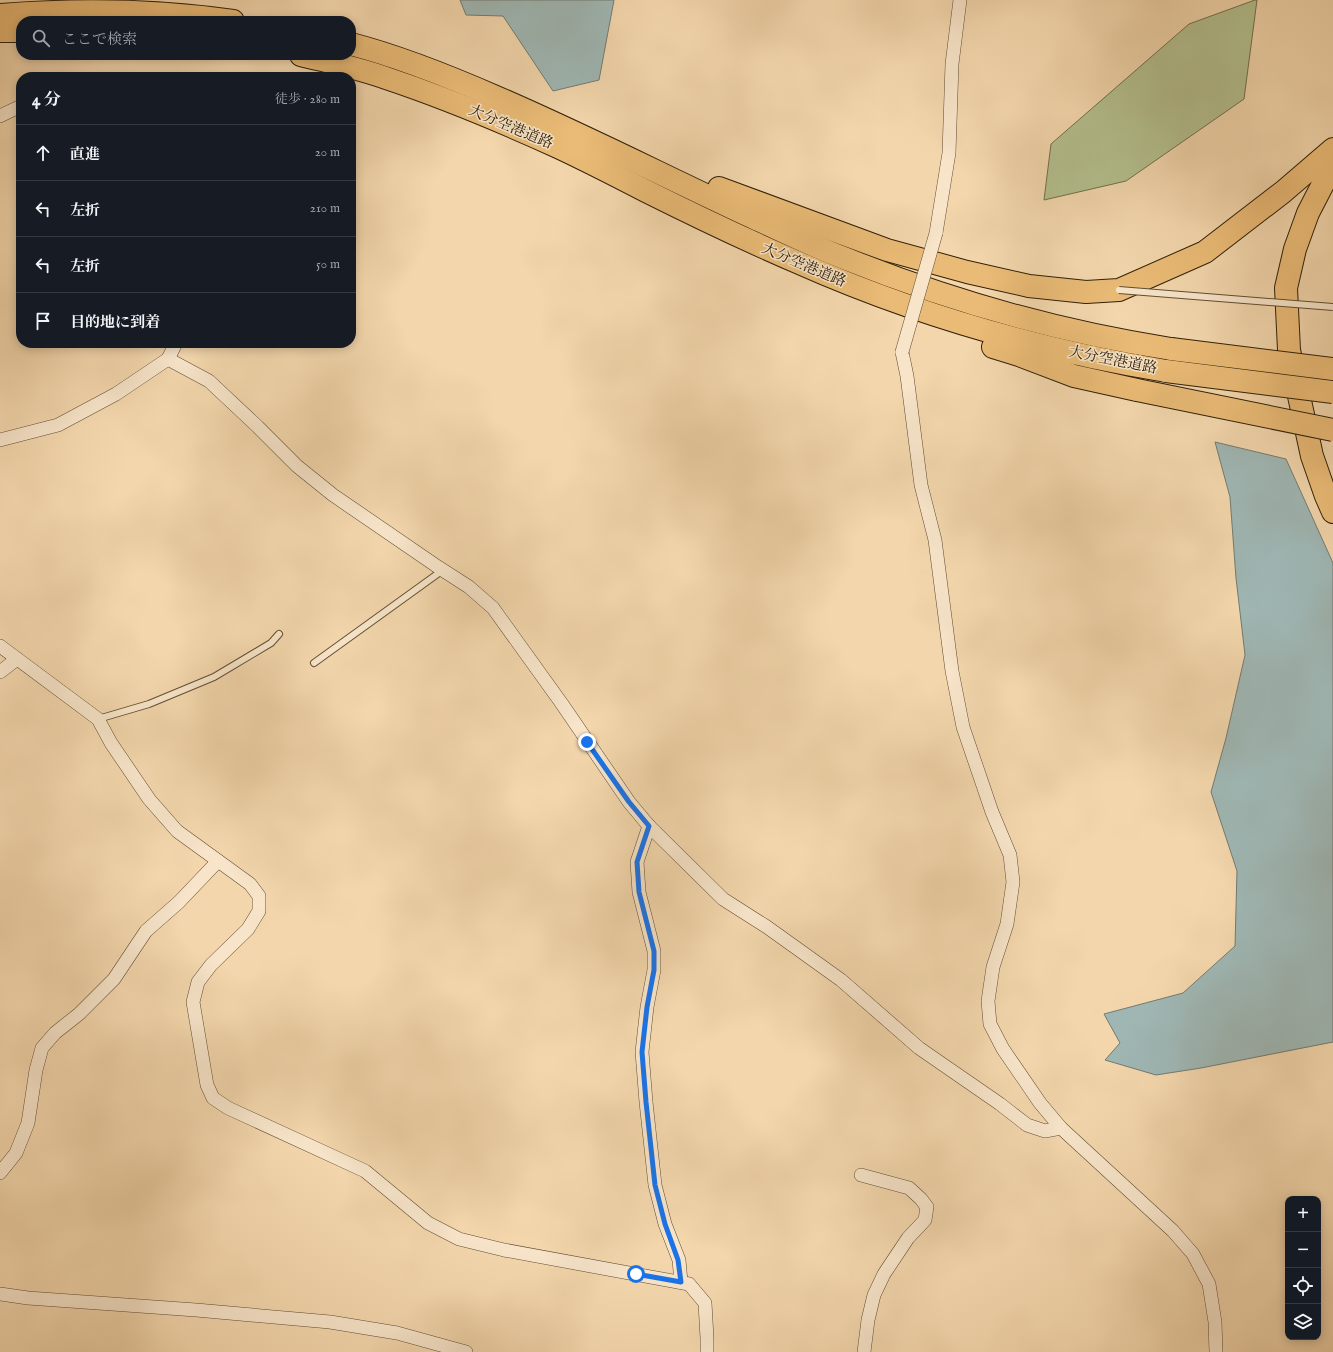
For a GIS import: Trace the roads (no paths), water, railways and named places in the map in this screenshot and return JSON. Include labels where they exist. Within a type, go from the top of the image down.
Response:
[{"type":"highway","points":[[0,15],[108,12],[176,16]]},
{"type":"highway","points":[[0,31],[16,31]]},
{"type":"highway","name":"大分空港道路","points":[[356,45],[403,59],[450,77],[596,142],[758,220],[844,258],[966,301],[1040,322],[1123,342],[1333,369]]},
{"type":"highway","name":"大分空港道路","points":[[320,60],[384,77],[444,99],[559,148],[720,227],[850,284],[912,308],[1029,342],[1125,364],[1166,371],[1333,392]]},
{"type":"highway","points":[[596,142],[887,250],[967,272],[1029,286],[1086,292],[1119,290],[1205,252],[1283,192],[1333,149]]},
{"type":"highway","points":[[1333,173],[1324,182],[1308,213],[1295,248],[1286,288],[1289,350],[1312,456],[1333,512]]},
{"type":"highway","points":[[1333,196],[1325,207],[1311,240],[1300,283],[1299,348],[1325,468],[1333,487]]},
{"type":"highway","points":[[720,227],[878,308],[947,334],[1019,355],[1074,376],[1333,430]]},
{"type":"street","points":[[960,0],[952,64],[949,153],[936,233],[902,352],[907,376],[921,485],[935,540],[952,671],[963,727],[992,812],[1010,856],[1014,882],[1008,924],[993,967],[988,1001],[990,1024],[1003,1049],[1036,1097],[1061,1128],[1173,1231],[1193,1254],[1209,1284],[1215,1322],[1216,1352]]},
{"type":"street","points":[[0,116],[16,108]]},
{"type":"street","points":[[0,440],[58,425],[116,394],[168,359],[174,348]]},
{"type":"street","points":[[168,359],[209,381],[297,466],[333,495],[469,587],[494,608],[629,802],[649,826],[723,899],[766,927],[841,980],[919,1048],[1000,1104],[1027,1125],[1045,1131],[1061,1128]]},
{"type":"street","points":[[0,646],[98,719],[149,799],[177,831],[250,884],[259,896],[259,911],[248,930],[211,965],[198,982],[193,1002],[207,1085],[213,1098],[228,1108],[365,1171],[428,1224],[459,1239],[504,1250],[689,1284],[705,1303],[707,1352]]},
{"type":"street","points":[[0,672],[17,658]]},
{"type":"street","points":[[649,826],[637,862],[639,892],[654,951],[654,970],[647,1007],[642,1052],[655,1185],[665,1224],[678,1260],[681,1282]]},
{"type":"street","points":[[0,1173],[16,1153],[28,1123],[36,1070],[42,1048],[55,1033],[79,1014],[114,979],[146,932],[179,902],[218,861]]},
{"type":"street","points":[[861,1175],[909,1188],[927,1207],[925,1220],[908,1238],[884,1274],[874,1295],[868,1320],[864,1352]]},
{"type":"street","points":[[0,1294],[28,1298],[196,1310],[330,1322],[398,1333],[466,1352]]},
{"type":"lane","points":[[1119,290],[1333,307]]},
{"type":"lane","points":[[314,663],[443,570]]},
{"type":"lane","points":[[98,719],[149,704],[214,677],[271,643],[279,634]]},
{"type":"water","points":[[460,0],[614,0],[599,80],[553,91],[503,16],[466,15]]},
{"type":"water","points":[[1215,442],[1286,459],[1333,563],[1333,1042],[1201,1068],[1156,1075],[1105,1060],[1120,1043],[1104,1014],[1183,993],[1235,946],[1237,871],[1211,792],[1226,738],[1245,655],[1236,578],[1230,497]]}]
